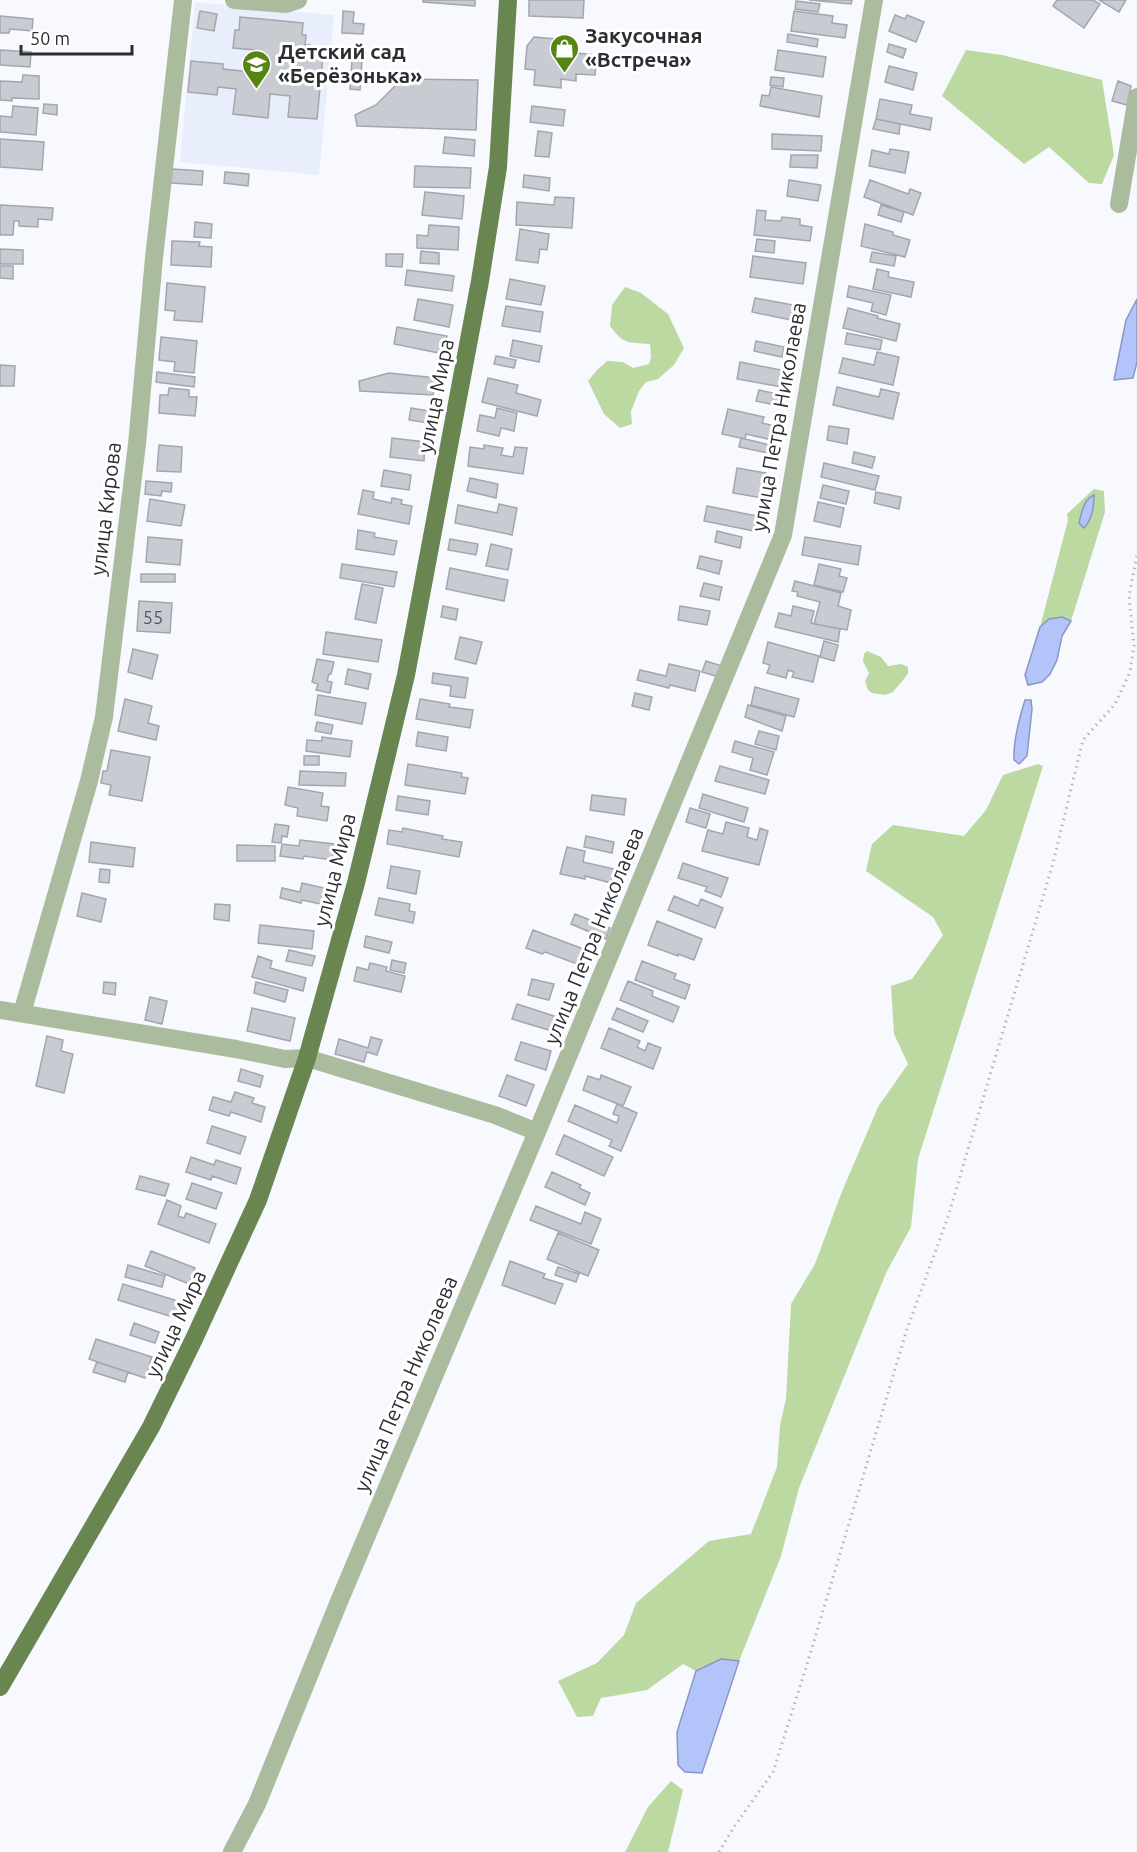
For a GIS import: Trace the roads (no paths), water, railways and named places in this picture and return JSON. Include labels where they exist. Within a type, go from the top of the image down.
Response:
[{"type":"main road","name":"улица Мира","points":[[0,1687],[151,1427],[195,1339],[258,1200],[307,1058],[356,883],[413,640],[480,281],[496,178],[508,0]]},
{"type":"street","name":"улица Кирова","points":[[22,1013],[89,781],[104,717],[137,444],[153,258],[183,0]]},
{"type":"street","points":[[234,0],[286,4],[298,0]]},
{"type":"street","name":"улица Петра Николаева","points":[[232,1852],[257,1804],[783,535],[874,0]]},
{"type":"street","points":[[1119,204],[1137,97]]},
{"type":"street","points":[[0,1010],[236,1048],[285,1059],[307,1058],[495,1115],[537,1132]]},
{"type":"water","points":[[1137,299],[1137,362],[1133,378],[1114,380],[1126,320]]},
{"type":"water","points":[[1094,495],[1092,513],[1084,528],[1079,523],[1082,511],[1087,500]]},
{"type":"water","points":[[1062,617],[1071,621],[1062,636],[1057,660],[1050,674],[1042,682],[1028,685],[1025,675],[1040,627],[1049,619]]},
{"type":"water","points":[[1025,700],[1031,700],[1032,709],[1027,756],[1019,764],[1014,760],[1014,745]]},
{"type":"water","points":[[721,1659],[739,1661],[702,1773],[685,1772],[678,1765],[677,1732],[696,1671]]},
{"type":"place","name":"Закусочная «Встреча»","points":[[564,74]]},
{"type":"place","name":"Детский сад «Берёзонька»","points":[[257,90]]}]
